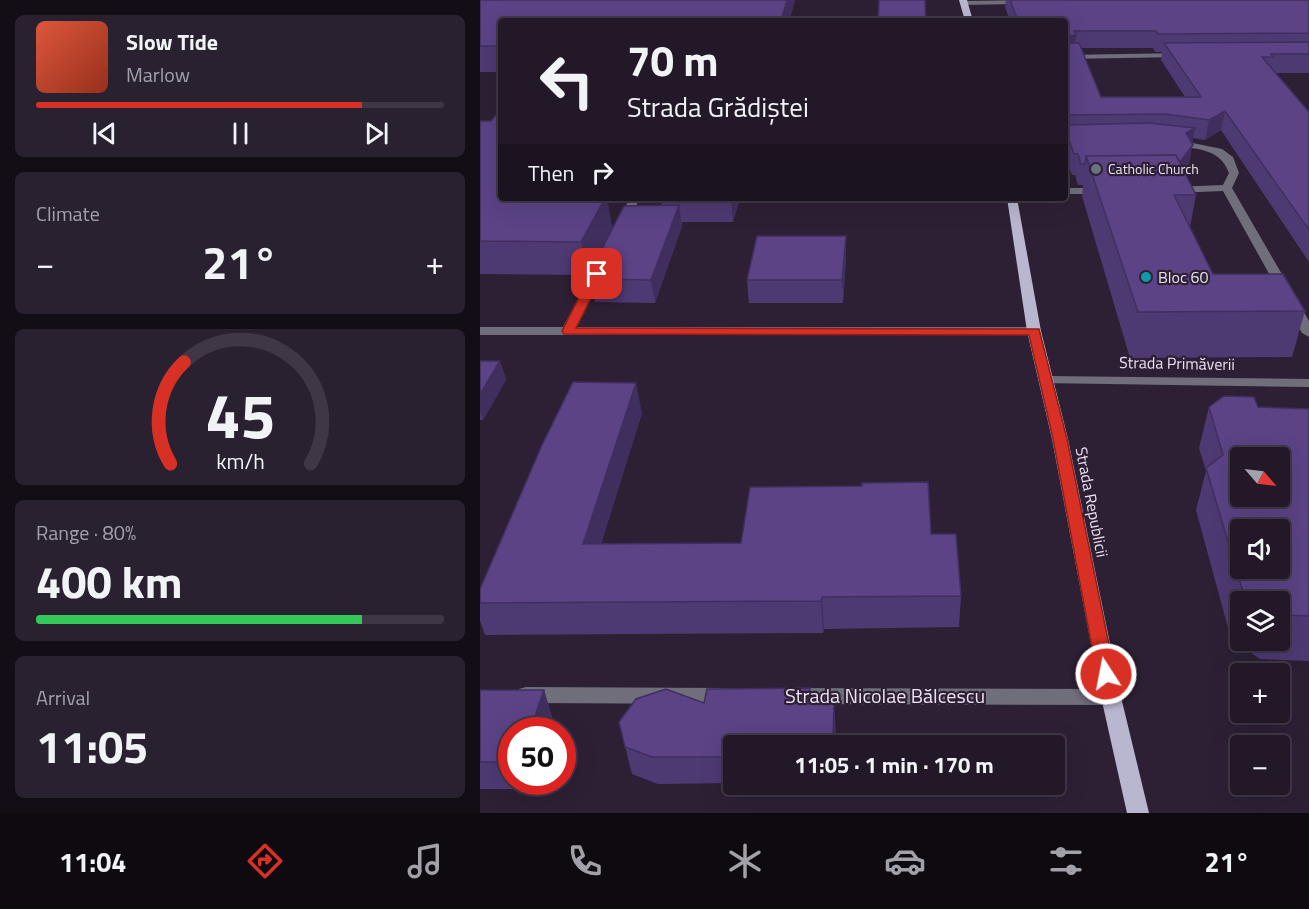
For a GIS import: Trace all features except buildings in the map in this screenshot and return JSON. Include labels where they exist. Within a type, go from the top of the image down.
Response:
[{"type":"main road","points":[[964,1],[968,18]]},
{"type":"main road","name":"Strada Republicii","points":[[1012,201],[1034,332],[1060,439],[1111,697],[1138,813]]},
{"type":"street","points":[[964,1],[1037,2]]},
{"type":"street","points":[[1068,57],[1186,55]]},
{"type":"street","points":[[1157,141],[1195,145],[1218,151],[1229,159],[1234,173],[1227,188]]},
{"type":"street","points":[[1162,190],[1227,188]]},
{"type":"street","points":[[1227,188],[1309,333]]},
{"type":"street","points":[[1068,191],[1111,191]]},
{"type":"street","points":[[615,239],[634,201]]},
{"type":"street","points":[[568,331],[604,260]]},
{"type":"street","points":[[480,331],[1034,332]]},
{"type":"street","name":"Strada Primăverii","points":[[1046,380],[1309,383]]},
{"type":"street","points":[[504,695],[739,696]]},
{"type":"street","name":"Strada Nicolae Bălcescu","points":[[775,696],[1111,697]]},
{"type":"place","name":"Catholic Church","points":[[1096,169]]},
{"type":"place","name":"Bloc 60","points":[[1146,277]]},
{"type":"route","points":[[597,274],[568,331],[1034,332],[1060,439],[1106,674]]}]
